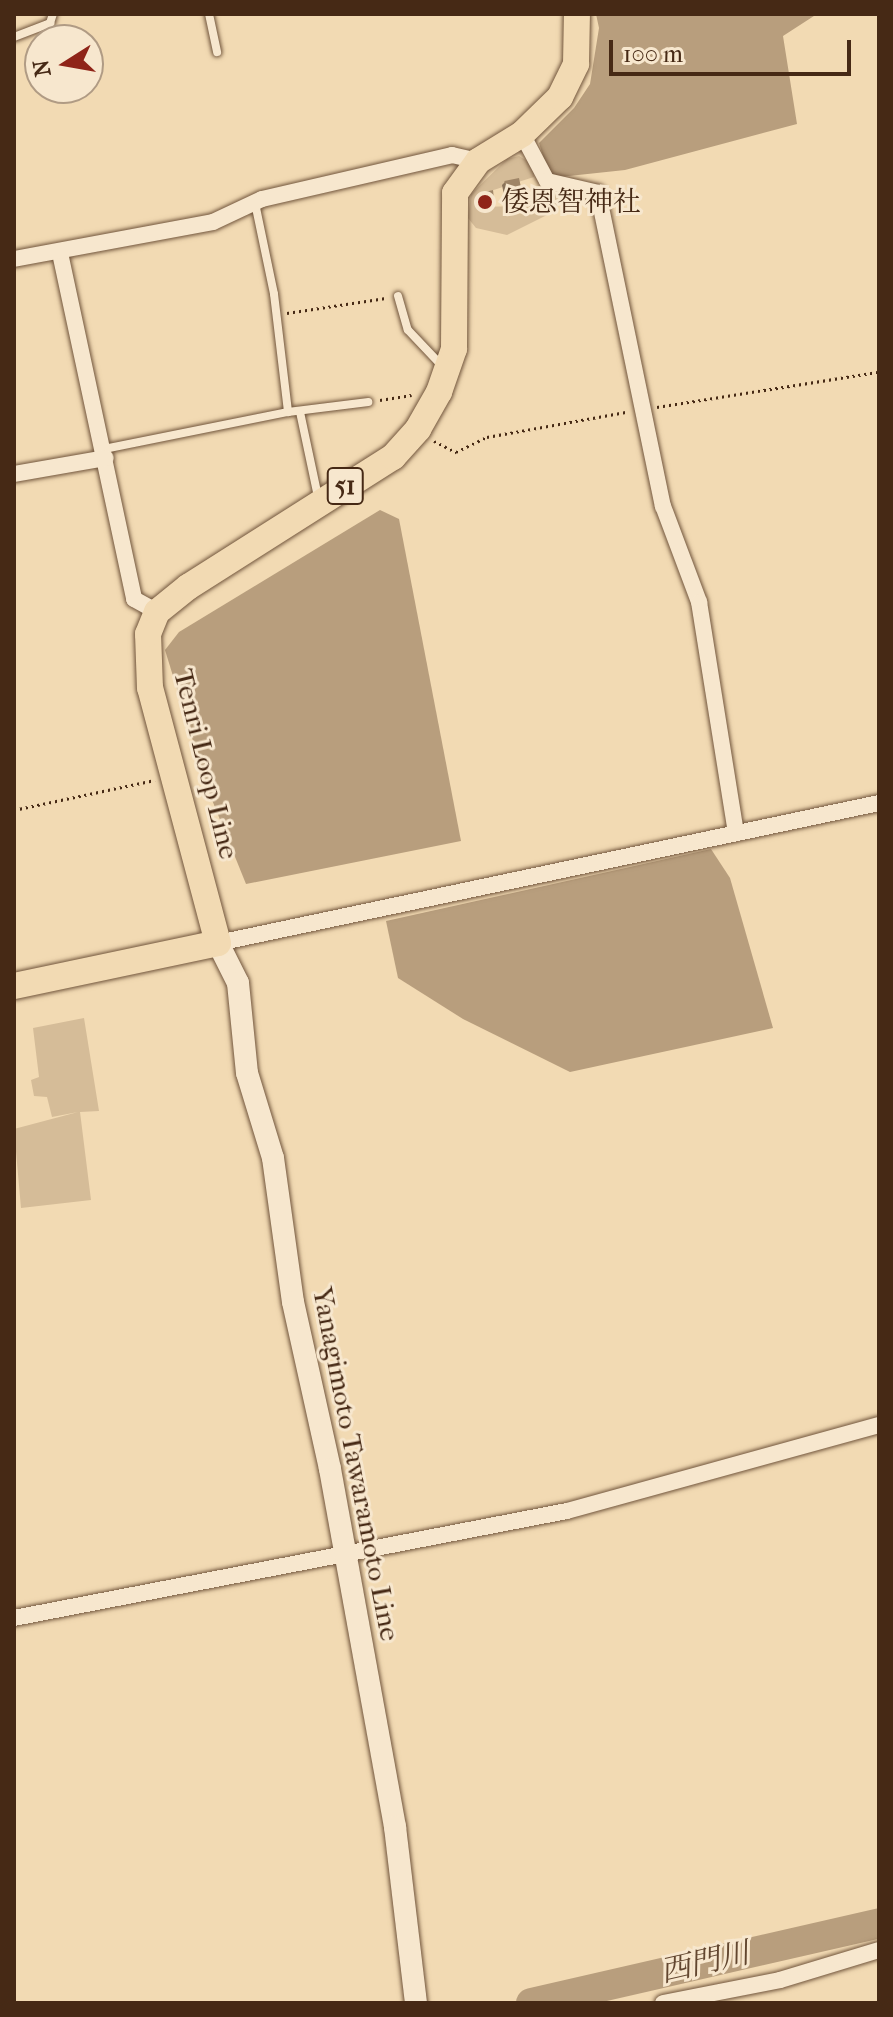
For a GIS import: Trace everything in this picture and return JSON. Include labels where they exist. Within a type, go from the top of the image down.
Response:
[{"type":"main road","name":"51","points":[[157,612],[319,502],[393,457],[418,429],[443,381],[454,349],[457,300],[455,193],[478,161],[522,134],[560,97],[576,64],[577,14]]},
{"type":"main road","name":"Tenri Loop Line","points":[[157,612],[146,655],[218,943]]},
{"type":"main road","points":[[14,986],[218,943]]},
{"type":"main road","name":"Yanagimoto Tawaramoto Line","points":[[218,943],[238,983],[247,1073],[273,1158],[293,1302],[330,1469],[342,1553],[395,1827],[416,2003]]},
{"type":"street","points":[[522,134],[547,181],[598,193],[663,506],[699,602],[736,833]]},
{"type":"street","points":[[14,259],[60,253],[213,222],[255,202],[452,155],[478,161]]},
{"type":"street","points":[[60,253],[134,599],[157,612]]},
{"type":"street","points":[[14,474],[105,453]]},
{"type":"street","points":[[218,943],[879,803]]},
{"type":"street","points":[[14,1618],[605,1503],[879,1425]]},
{"type":"street","points":[[663,2003],[780,1980],[879,1950]]},
{"type":"lane","points":[[14,37],[50,23],[53,14]]},
{"type":"lane","points":[[209,14],[217,52]]},
{"type":"lane","points":[[255,202],[288,412]]},
{"type":"lane","points":[[398,296],[408,330],[443,381]]},
{"type":"lane","points":[[105,453],[288,412],[368,402]]},
{"type":"lane","points":[[300,412],[319,502]]},
{"type":"path","points":[[275,315],[398,296]]},
{"type":"path","points":[[368,402],[443,381]]},
{"type":"path","points":[[14,810],[174,776]]},
{"type":"shaded area","points":[[596,14],[817,14],[783,36],[797,124],[625,170],[550,178],[539,143],[574,108],[590,84],[599,28]]},
{"type":"shaded area","points":[[519,156],[534,165],[534,177],[478,195],[480,207],[520,206],[538,189],[550,187],[560,202],[553,212],[507,235],[476,228],[468,218],[471,194],[507,159]]},
{"type":"shaded area","points":[[380,510],[399,519],[461,841],[246,884],[208,790],[165,650],[179,632]]},
{"type":"shaded area","points":[[711,849],[730,878],[773,1028],[570,1072],[463,1019],[398,978],[386,921]]},
{"type":"shaded area","points":[[84,1018],[99,1111],[80,1112],[91,1200],[21,1208],[14,1129],[78,1112],[52,1117],[47,1097],[34,1096],[31,1080],[39,1077],[33,1028]]},
{"type":"building","points":[[519,178],[523,197],[508,200],[504,181]]},
{"type":"building","points":[[493,190],[494,199],[487,201],[485,192]]},
{"type":"waterway","name":"西門川","points":[[531,2003],[879,1923]]},
{"type":"place","name":"倭恩智神社","points":[[485,202]]}]
